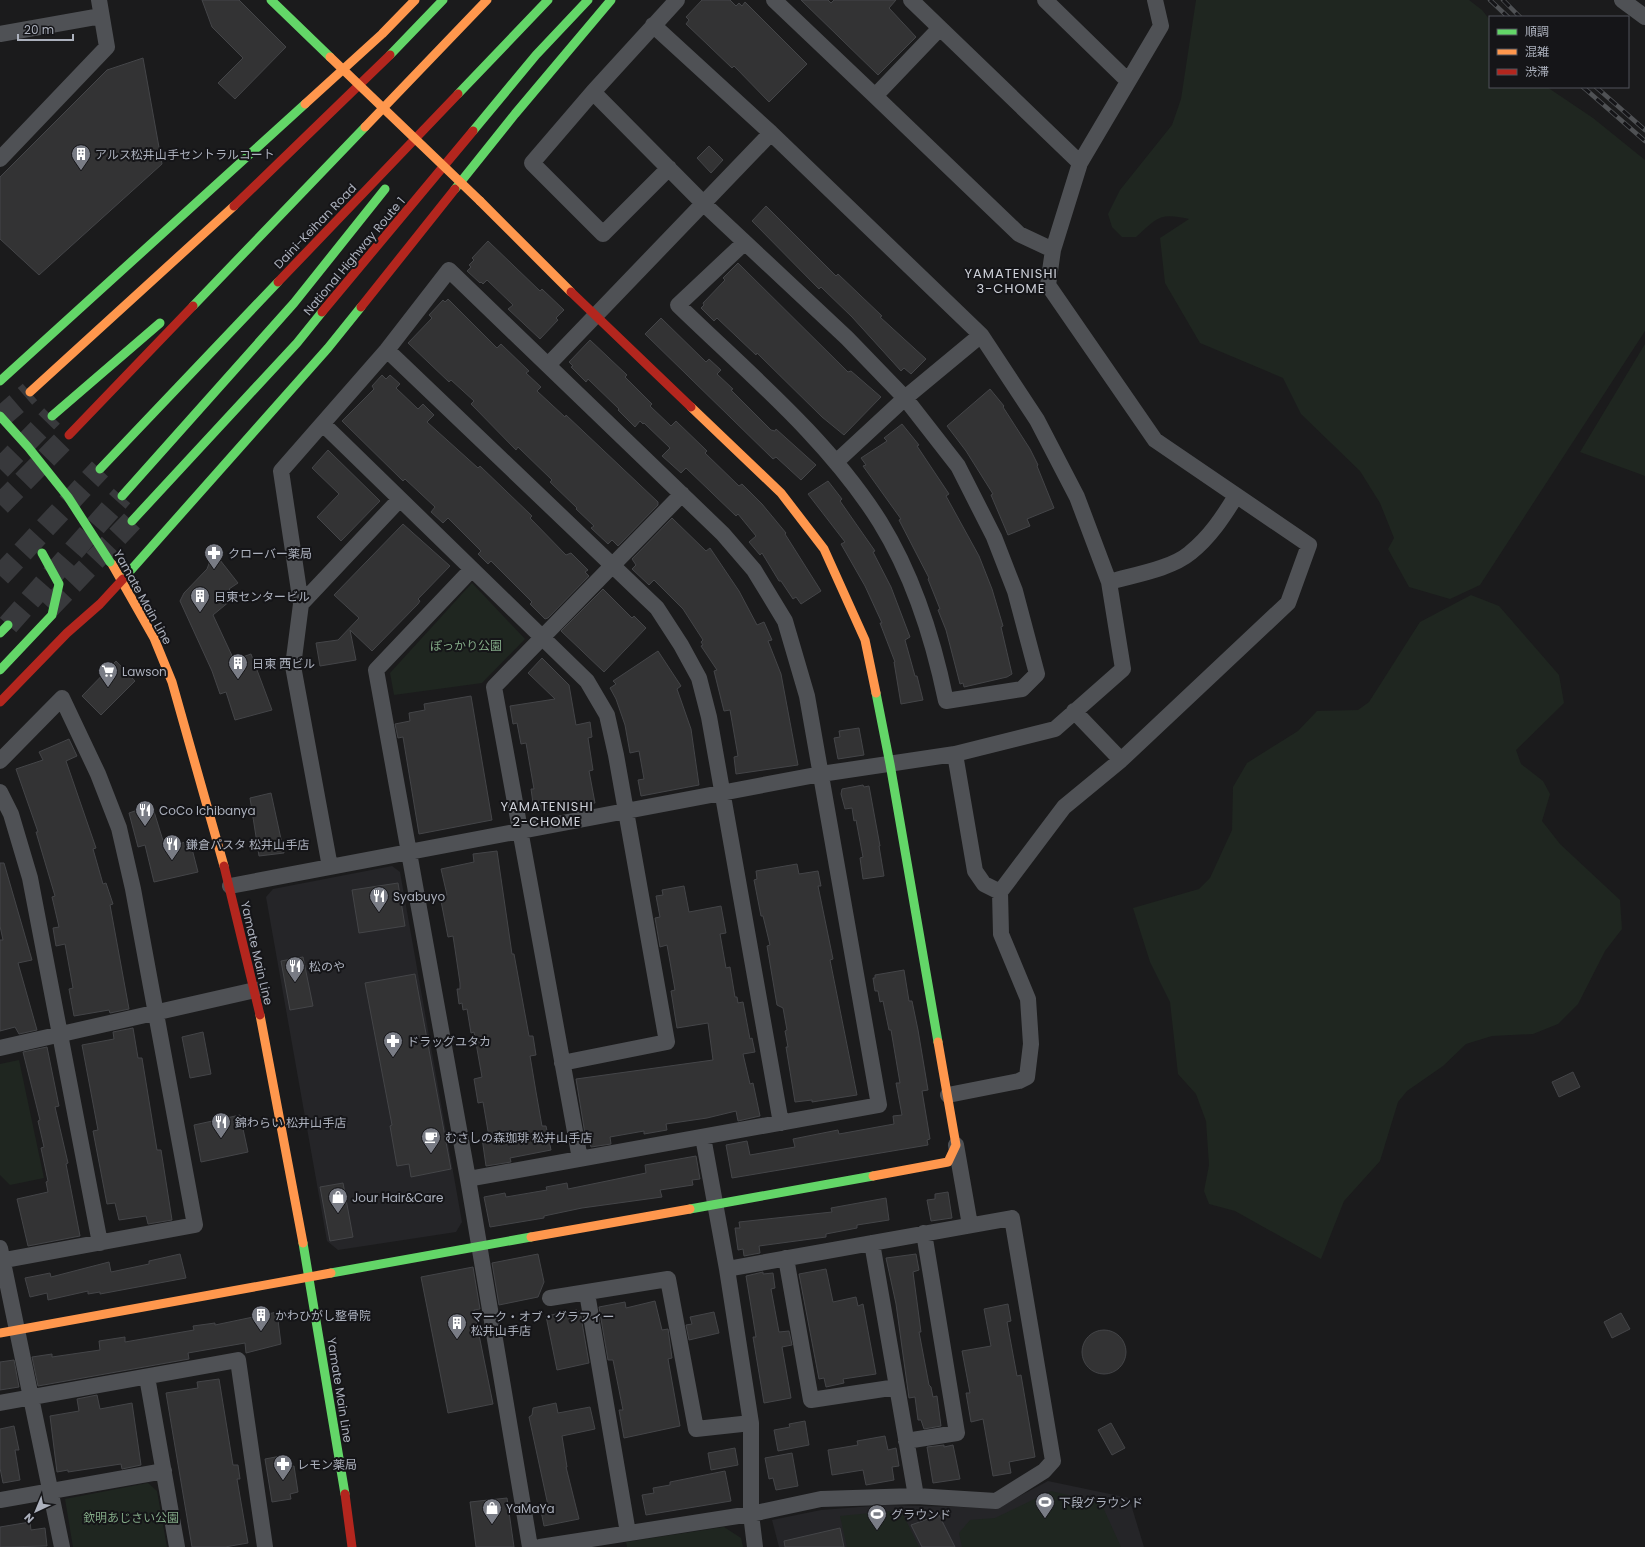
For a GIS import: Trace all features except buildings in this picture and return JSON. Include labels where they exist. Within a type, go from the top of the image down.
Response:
[{"type":"main road","points":[[0,1333],[309,1276],[948,1162],[956,1145],[890,764],[865,640],[824,549],[781,493],[596,316],[480,201],[271,0]]},
{"type":"main road","points":[[0,381],[382,34],[415,0]]},
{"type":"main road","points":[[30,392],[248,194],[377,69],[443,0]]},
{"type":"main road","points":[[69,435],[270,228],[487,0]]},
{"type":"main road","name":"Daini-Keihan Road","points":[[100,469],[548,0]]},
{"type":"main road","name":"National Highway Route 1","points":[[132,521],[297,343],[536,55],[588,0]]},
{"type":"main road","points":[[0,702],[67,633],[100,604],[328,348],[515,114],[611,0]]},
{"type":"main road","points":[[406,161],[470,81]]},
{"type":"main road","points":[[122,496],[294,303],[392,180]]},
{"type":"main road","points":[[179,306],[270,228]]},
{"type":"main road","points":[[52,416],[167,317]]},
{"type":"main road","name":"Yamate Main Line","points":[[0,416],[28,447],[68,497],[122,580],[154,638],[172,682],[230,886],[255,990],[309,1276],[349,1519],[352,1547]]},
{"type":"main road","points":[[0,670],[52,615],[59,584],[42,553]]},
{"type":"main road","points":[[0,633],[8,625]]},
{"type":"street","points":[[0,159],[106,47],[99,0]]},
{"type":"street","points":[[668,168],[603,234],[532,163],[593,92],[677,0]]},
{"type":"street","points":[[774,0],[1019,234],[1053,250]]},
{"type":"street","points":[[911,0],[1080,163]]},
{"type":"street","points":[[1045,0],[1128,81]]},
{"type":"street","points":[[948,1095],[1019,1081],[1026,1077],[1031,1044],[1028,999],[1001,934],[1000,892],[1064,807],[1121,760],[1288,603],[1309,546],[1155,440],[1048,285],[1053,250],[1080,163],[1161,26],[1154,0]]},
{"type":"street","points":[[1622,0],[1645,18]]},
{"type":"street","points":[[0,34],[101,16]]},
{"type":"street","points":[[230,886],[821,774],[955,754],[1055,729],[1123,669],[1109,582],[1077,496],[1037,420],[981,335],[654,24]]},
{"type":"street","points":[[876,96],[940,28]]},
{"type":"street","points":[[593,92],[744,243],[848,338],[906,398],[958,466],[994,537],[1015,591],[1037,674],[1022,689],[946,700],[926,620],[908,576],[880,522],[836,462],[781,405],[678,305],[744,243]]},
{"type":"street","points":[[548,365],[704,204],[770,133]]},
{"type":"street","points":[[330,867],[293,666],[301,604],[281,471],[387,350],[449,270],[723,534],[754,570],[785,621],[807,696],[879,1105],[468,1180]]},
{"type":"street","points":[[836,462],[906,398],[981,335]]},
{"type":"street","points":[[387,350],[657,608],[681,645],[698,678],[709,717],[781,1123]]},
{"type":"street","points":[[323,424],[587,681],[607,715],[626,811],[667,1042],[562,1063]]},
{"type":"street","points":[[580,1159],[494,688],[682,494]]},
{"type":"street","points":[[1109,582],[1169,564],[1190,554],[1213,531],[1236,496]]},
{"type":"street","points":[[301,604],[400,499]]},
{"type":"street","points":[[472,569],[376,670],[468,1180],[530,1547]]},
{"type":"street","points":[[0,761],[62,698],[98,774],[119,828],[133,889],[195,1225],[100,1243],[1,1256],[62,1547]]},
{"type":"street","points":[[1074,711],[1121,760]]},
{"type":"street","points":[[955,754],[975,871],[984,884],[1000,892]]},
{"type":"street","points":[[0,792],[11,814],[30,878],[100,1243]]},
{"type":"street","points":[[0,1048],[255,990]]},
{"type":"street","points":[[703,1137],[727,1269],[751,1423],[751,1514],[755,1547]]},
{"type":"street","points":[[956,1145],[970,1225]]},
{"type":"street","points":[[540,1547],[751,1514],[821,1499],[916,1496],[996,1500],[1044,1471],[1053,1461],[1012,1218],[727,1269]]},
{"type":"street","points":[[906,1441],[957,1433],[924,1233]]},
{"type":"street","points":[[872,1243],[916,1496]]},
{"type":"street","points":[[786,1258],[811,1400],[897,1387]]},
{"type":"street","points":[[550,1298],[587,1294],[668,1279],[696,1429],[751,1423]]},
{"type":"street","points":[[587,1294],[628,1533]]},
{"type":"street","points":[[0,1403],[238,1360],[265,1547]]},
{"type":"street","points":[[147,1376],[177,1547]]},
{"type":"street","points":[[0,1500],[164,1471]]},
{"type":"shaded area","points":[[392,866],[400,872],[462,1222],[456,1232],[338,1250],[327,1241],[266,897],[273,889]]},
{"type":"shaded area","points":[[1048,1481],[1129,1498],[1144,1547],[779,1547],[772,1520],[821,1510],[885,1505],[997,1508]]},
{"type":"green space","points":[[1196,0],[1469,0],[1482,10],[1489,19],[1489,88],[1548,88],[1593,118],[1645,160],[1645,331],[1480,585],[1450,599],[1409,587],[1388,549],[1394,538],[1380,503],[1360,471],[1301,414],[1283,378],[1200,343],[1165,283],[1160,238],[1189,219],[1171,216],[1159,218],[1136,237],[1122,237],[1112,227],[1108,214],[1120,190],[1172,125],[1181,99]]},
{"type":"green space","points":[[1645,344],[1645,476],[1580,452]]},
{"type":"green space","name":"ぽっかり公園","points":[[472,583],[525,639],[482,683],[394,695],[390,673]]},
{"type":"green space","points":[[1471,595],[1499,606],[1559,675],[1564,703],[1516,750],[1521,764],[1543,781],[1550,794],[1542,821],[1560,844],[1620,900],[1622,929],[1605,951],[1578,1004],[1558,1024],[1533,1034],[1492,1036],[1466,1044],[1443,1066],[1407,1091],[1398,1102],[1380,1161],[1344,1201],[1321,1259],[1235,1211],[1209,1204],[1204,1191],[1209,1165],[1206,1121],[1196,1094],[1178,1074],[1170,1002],[1150,962],[1133,908],[1199,889],[1210,878],[1232,830],[1233,787],[1247,763],[1298,731],[1317,711],[1358,710],[1369,702],[1420,622]]},
{"type":"green space","points":[[19,1060],[44,1178],[10,1185],[0,1175],[0,1064]]},
{"type":"green space","name":"欽明あじさい公園","points":[[148,1483],[157,1491],[167,1547],[73,1547],[65,1499]]},
{"type":"green space","name":"下段グラウンド","points":[[1051,1491],[1101,1503],[1121,1547],[962,1547],[959,1533],[970,1520],[995,1518]]},
{"type":"green space","name":"グラウンド","points":[[901,1510],[919,1547],[847,1547],[840,1516]]},
{"type":"green space","points":[[724,1527],[741,1538],[743,1547],[627,1547],[626,1542]]},
{"type":"tunnel","points":[[0,418],[30,392]]},
{"type":"tunnel","points":[[0,469],[52,416]]},
{"type":"tunnel","points":[[0,505],[69,435]]},
{"type":"tunnel","points":[[0,576],[100,469]]},
{"type":"tunnel","points":[[8,625],[122,496]]},
{"type":"tunnel","points":[[49,608],[132,521]]},
{"type":"railway","points":[[1490,0],[1507,16]]},
{"type":"railway","points":[[1503,0],[1519,16]]},
{"type":"railway","points":[[1584,88],[1645,141]]},
{"type":"railway","points":[[1597,88],[1645,130]]},
{"type":"traffic: fast","points":[[271,0],[330,57]]},
{"type":"traffic: fast","points":[[390,55],[443,0]]},
{"type":"traffic: fast","points":[[458,94],[548,0]]},
{"type":"traffic: fast","points":[[473,131],[536,55],[588,0]]},
{"type":"traffic: fast","points":[[455,189],[515,114],[611,0]]},
{"type":"traffic: fast","points":[[0,381],[305,104]]},
{"type":"traffic: fast","points":[[193,306],[365,127]]},
{"type":"traffic: fast","points":[[122,496],[294,303],[385,189]]},
{"type":"traffic: fast","points":[[100,469],[278,282]]},
{"type":"traffic: fast","points":[[123,579],[328,348],[361,307]]},
{"type":"traffic: fast","points":[[132,521],[297,343],[322,312]]},
{"type":"traffic: fast","points":[[52,416],[160,323]]},
{"type":"traffic: fast","points":[[0,416],[28,447],[68,497],[110,562]]},
{"type":"traffic: fast","points":[[0,670],[52,615],[59,584],[42,553]]},
{"type":"traffic: fast","points":[[0,633],[8,625]]},
{"type":"traffic: fast","points":[[876,693],[890,764],[938,1042]]},
{"type":"traffic: fast","points":[[690,1209],[873,1176]]},
{"type":"traffic: fast","points":[[331,1273],[531,1237]]},
{"type":"traffic: fast","points":[[303,1243],[345,1494]]},
{"type":"traffic: slow","points":[[305,104],[382,34],[415,0]]},
{"type":"traffic: slow","points":[[365,127],[487,0]]},
{"type":"traffic: slow","points":[[330,57],[480,201]]},
{"type":"traffic: slow","points":[[480,201],[571,292]]},
{"type":"traffic: slow","points":[[30,392],[234,206]]},
{"type":"traffic: slow","points":[[691,407],[781,493],[824,549],[865,640],[876,693]]},
{"type":"traffic: slow","points":[[112,564],[154,638],[172,682],[224,866]]},
{"type":"traffic: slow","points":[[260,1015],[303,1243]]},
{"type":"traffic: slow","points":[[873,1176],[948,1162],[956,1145],[938,1042]]},
{"type":"traffic: slow","points":[[531,1237],[690,1209]]},
{"type":"traffic: slow","points":[[0,1333],[331,1273]]},
{"type":"traffic: jam","points":[[234,206],[390,55]]},
{"type":"traffic: jam","points":[[278,282],[458,94]]},
{"type":"traffic: jam","points":[[322,312],[473,131]]},
{"type":"traffic: jam","points":[[361,307],[455,189]]},
{"type":"traffic: jam","points":[[571,292],[691,407]]},
{"type":"traffic: jam","points":[[69,435],[193,306]]},
{"type":"traffic: jam","points":[[0,702],[67,633],[100,604],[123,579]]},
{"type":"traffic: jam","points":[[224,866],[260,1015]]},
{"type":"traffic: jam","points":[[345,1494],[352,1547]]},
{"type":"place","name":"アルス松井山手セントラルコート","points":[[81,171]]},
{"type":"place","name":"クローバー薬局","points":[[214,570]]},
{"type":"place","name":"日東センタービル","points":[[200,613]]},
{"type":"place","name":"日東 西ビル","points":[[238,680]]},
{"type":"place","name":"Lawson","points":[[108,688]]},
{"type":"place","name":"CoCo Ichibanya","points":[[145,827]]},
{"type":"place","name":"鎌倉パスタ 松井山手店","points":[[172,861]]},
{"type":"place","name":"Syabuyo","points":[[379,913]]},
{"type":"place","name":"松のや","points":[[295,983]]},
{"type":"place","name":"ドラッグユタカ","points":[[393,1058]]},
{"type":"place","name":"錦わらい 松井山手店","points":[[221,1139]]},
{"type":"place","name":"むさしの森珈琲 松井山手店","points":[[431,1154]]},
{"type":"place","name":"Jour Hair&Care","points":[[338,1214]]},
{"type":"place","name":"かわひがし整骨院","points":[[261,1332]]},
{"type":"place","name":"マーク・オブ・グラフィー 松井山手店","points":[[457,1340]]},
{"type":"place","name":"レモン薬局","points":[[283,1481]]},
{"type":"place","name":"下段グラウンド","points":[[1045,1519]]},
{"type":"place","name":"YaMaYa","points":[[492,1525]]},
{"type":"place","name":"グラウンド","points":[[877,1531]]},
{"type":"district","name":"YAMATENISHI 3-CHOME","points":[[1011,280]]},
{"type":"district","name":"YAMATENISHI 2-CHOME","points":[[547,814]]}]
